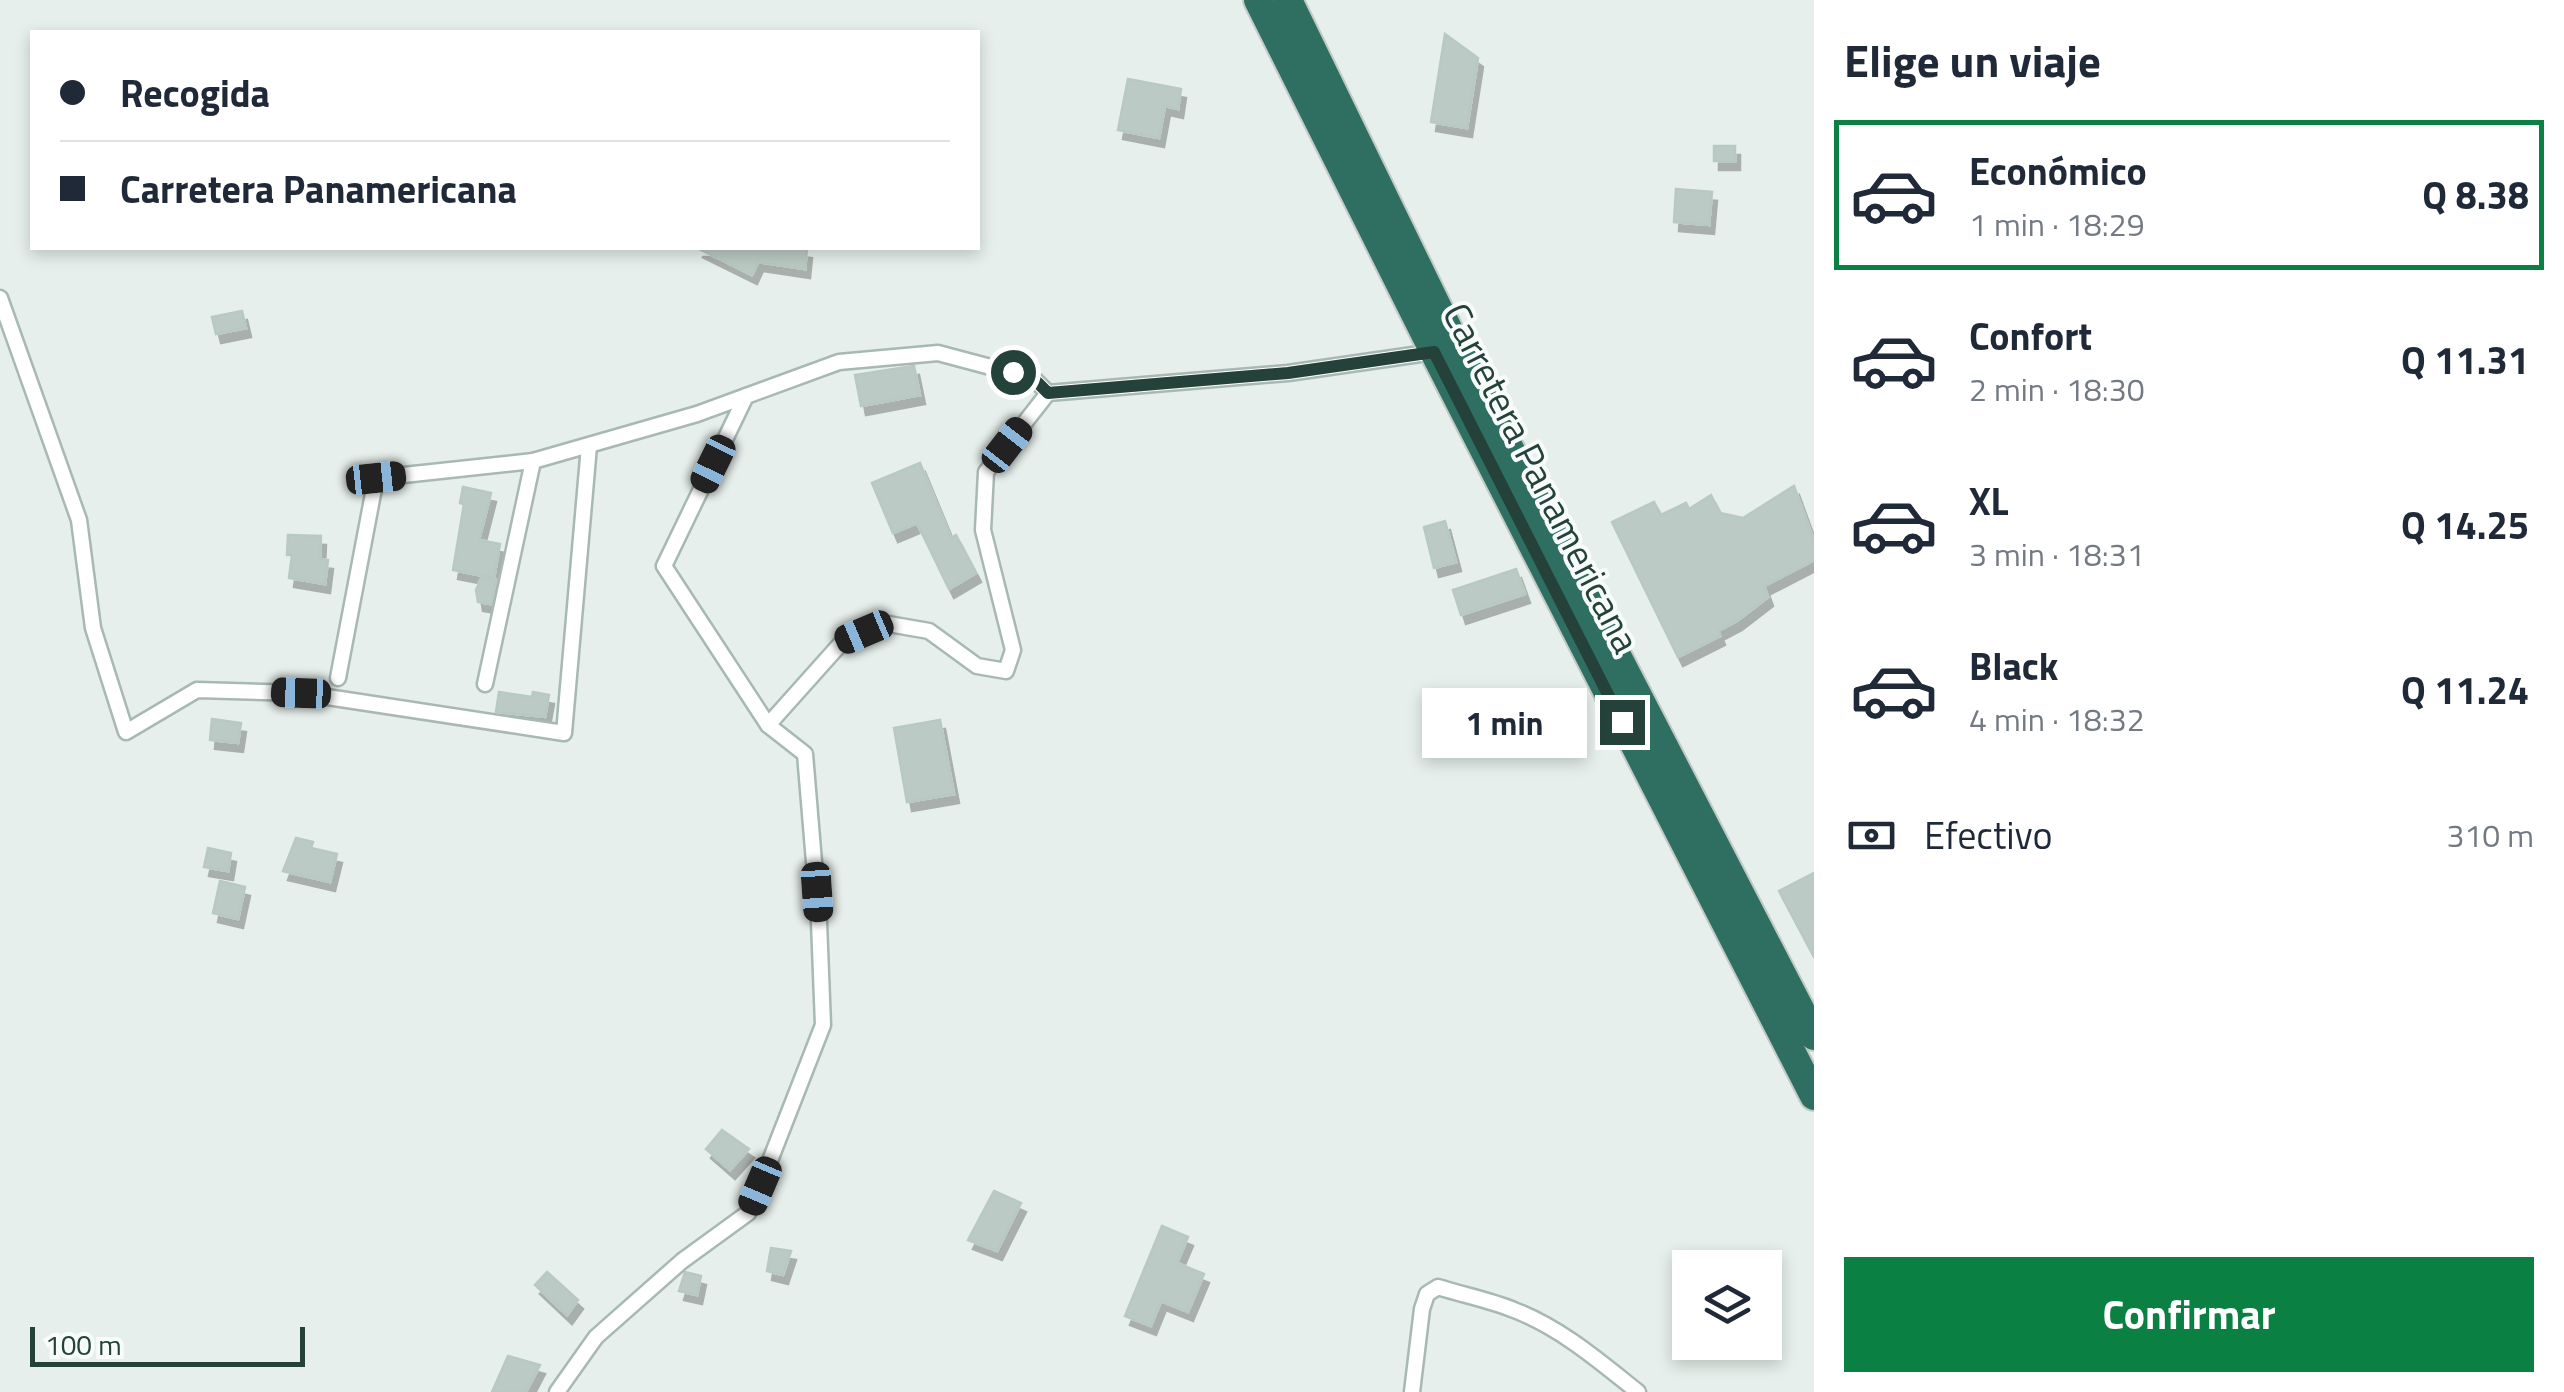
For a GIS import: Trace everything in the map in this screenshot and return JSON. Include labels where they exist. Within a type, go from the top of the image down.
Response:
[{"type":"highway","name":"Carretera Panamericana","points":[[1258,0],[1814,1096]]},
{"type":"highway","name":"Carretera Panamericana","points":[[1288,0],[1451,335],[1814,1036]]},
{"type":"street","points":[[0,298],[79,520],[92,628],[126,732],[196,690],[301,693],[564,733],[589,446]]},
{"type":"street","points":[[768,725],[844,640],[883,623],[929,631],[977,666],[1006,670],[1013,650],[983,530],[986,472],[1048,393],[1288,373],[1434,352]]},
{"type":"street","points":[[338,678],[376,478],[534,461],[746,396],[839,362],[938,354],[1013,372],[1036,381],[1048,393]]},
{"type":"street","points":[[557,1392],[596,1337],[682,1261],[748,1213],[822,1025],[819,922],[804,754],[768,725],[664,566],[746,396]]},
{"type":"street","points":[[485,684],[534,461]]},
{"type":"street","points":[[1412,1392],[1422,1309],[1427,1294],[1438,1288],[1514,1310],[1554,1330],[1638,1392]]},
{"type":"building","points":[[1445,34],[1478,58],[1467,128],[1431,122]]},
{"type":"building","points":[[1128,79],[1181,89],[1178,109],[1165,106],[1159,138],[1118,130]]},
{"type":"building","points":[[1714,146],[1735,146],[1735,161],[1714,161]]},
{"type":"building","points":[[1676,189],[1712,192],[1709,225],[1674,222]]},
{"type":"building","points":[[701,250],[807,250],[805,269],[758,262],[752,275]]},
{"type":"building","points":[[242,311],[246,328],[216,334],[212,317]]},
{"type":"building","points":[[914,366],[920,395],[861,406],[855,375]]},
{"type":"building","points":[[920,463],[951,538],[956,535],[976,573],[949,589],[917,523],[893,533],[872,483]]},
{"type":"building","points":[[1794,486],[1814,541],[1814,560],[1764,586],[1768,597],[1718,631],[1720,636],[1678,657],[1612,522],[1654,502],[1661,515],[1686,503],[1689,509],[1711,495],[1720,513],[1743,518]]},
{"type":"building","points":[[463,487],[491,493],[479,540],[500,544],[494,578],[453,570],[464,504],[460,503]]},
{"type":"building","points":[[1445,521],[1456,562],[1434,568],[1424,527]]},
{"type":"building","points":[[288,535],[321,536],[320,559],[328,560],[325,584],[289,578],[292,555],[287,555]]},
{"type":"building","points":[[1516,569],[1525,594],[1461,615],[1453,590]]},
{"type":"building","points":[[482,577],[496,580],[491,604],[478,602],[476,590]]},
{"type":"building","points":[[499,692],[532,697],[533,692],[549,695],[545,717],[496,712]]},
{"type":"building","points":[[212,719],[241,723],[238,743],[210,740]]},
{"type":"building","points":[[940,720],[954,794],[907,802],[894,728]]},
{"type":"building","points":[[296,838],[313,842],[311,848],[337,854],[330,882],[283,871]]},
{"type":"building","points":[[208,848],[231,853],[228,871],[204,867]]},
{"type":"building","points":[[1814,873],[1814,957],[1779,891]]},
{"type":"building","points":[[220,881],[245,887],[238,919],[213,913]]},
{"type":"building","points":[[722,1130],[749,1149],[730,1170],[706,1149]]},
{"type":"building","points":[[994,1191],[1021,1203],[997,1251],[968,1240]]},
{"type":"building","points":[[1162,1226],[1188,1237],[1177,1263],[1204,1274],[1188,1312],[1161,1301],[1151,1326],[1125,1316]]},
{"type":"building","points":[[771,1248],[791,1251],[783,1275],[767,1271]]},
{"type":"building","points":[[547,1272],[578,1300],[567,1315],[535,1285]]},
{"type":"building","points":[[685,1272],[701,1276],[697,1295],[679,1291]]},
{"type":"building","points":[[508,1356],[540,1365],[526,1392],[492,1392]]},
{"type":"route","points":[[1013,372],[1036,381],[1048,393],[1288,373],[1434,352],[1622,722]]}]
